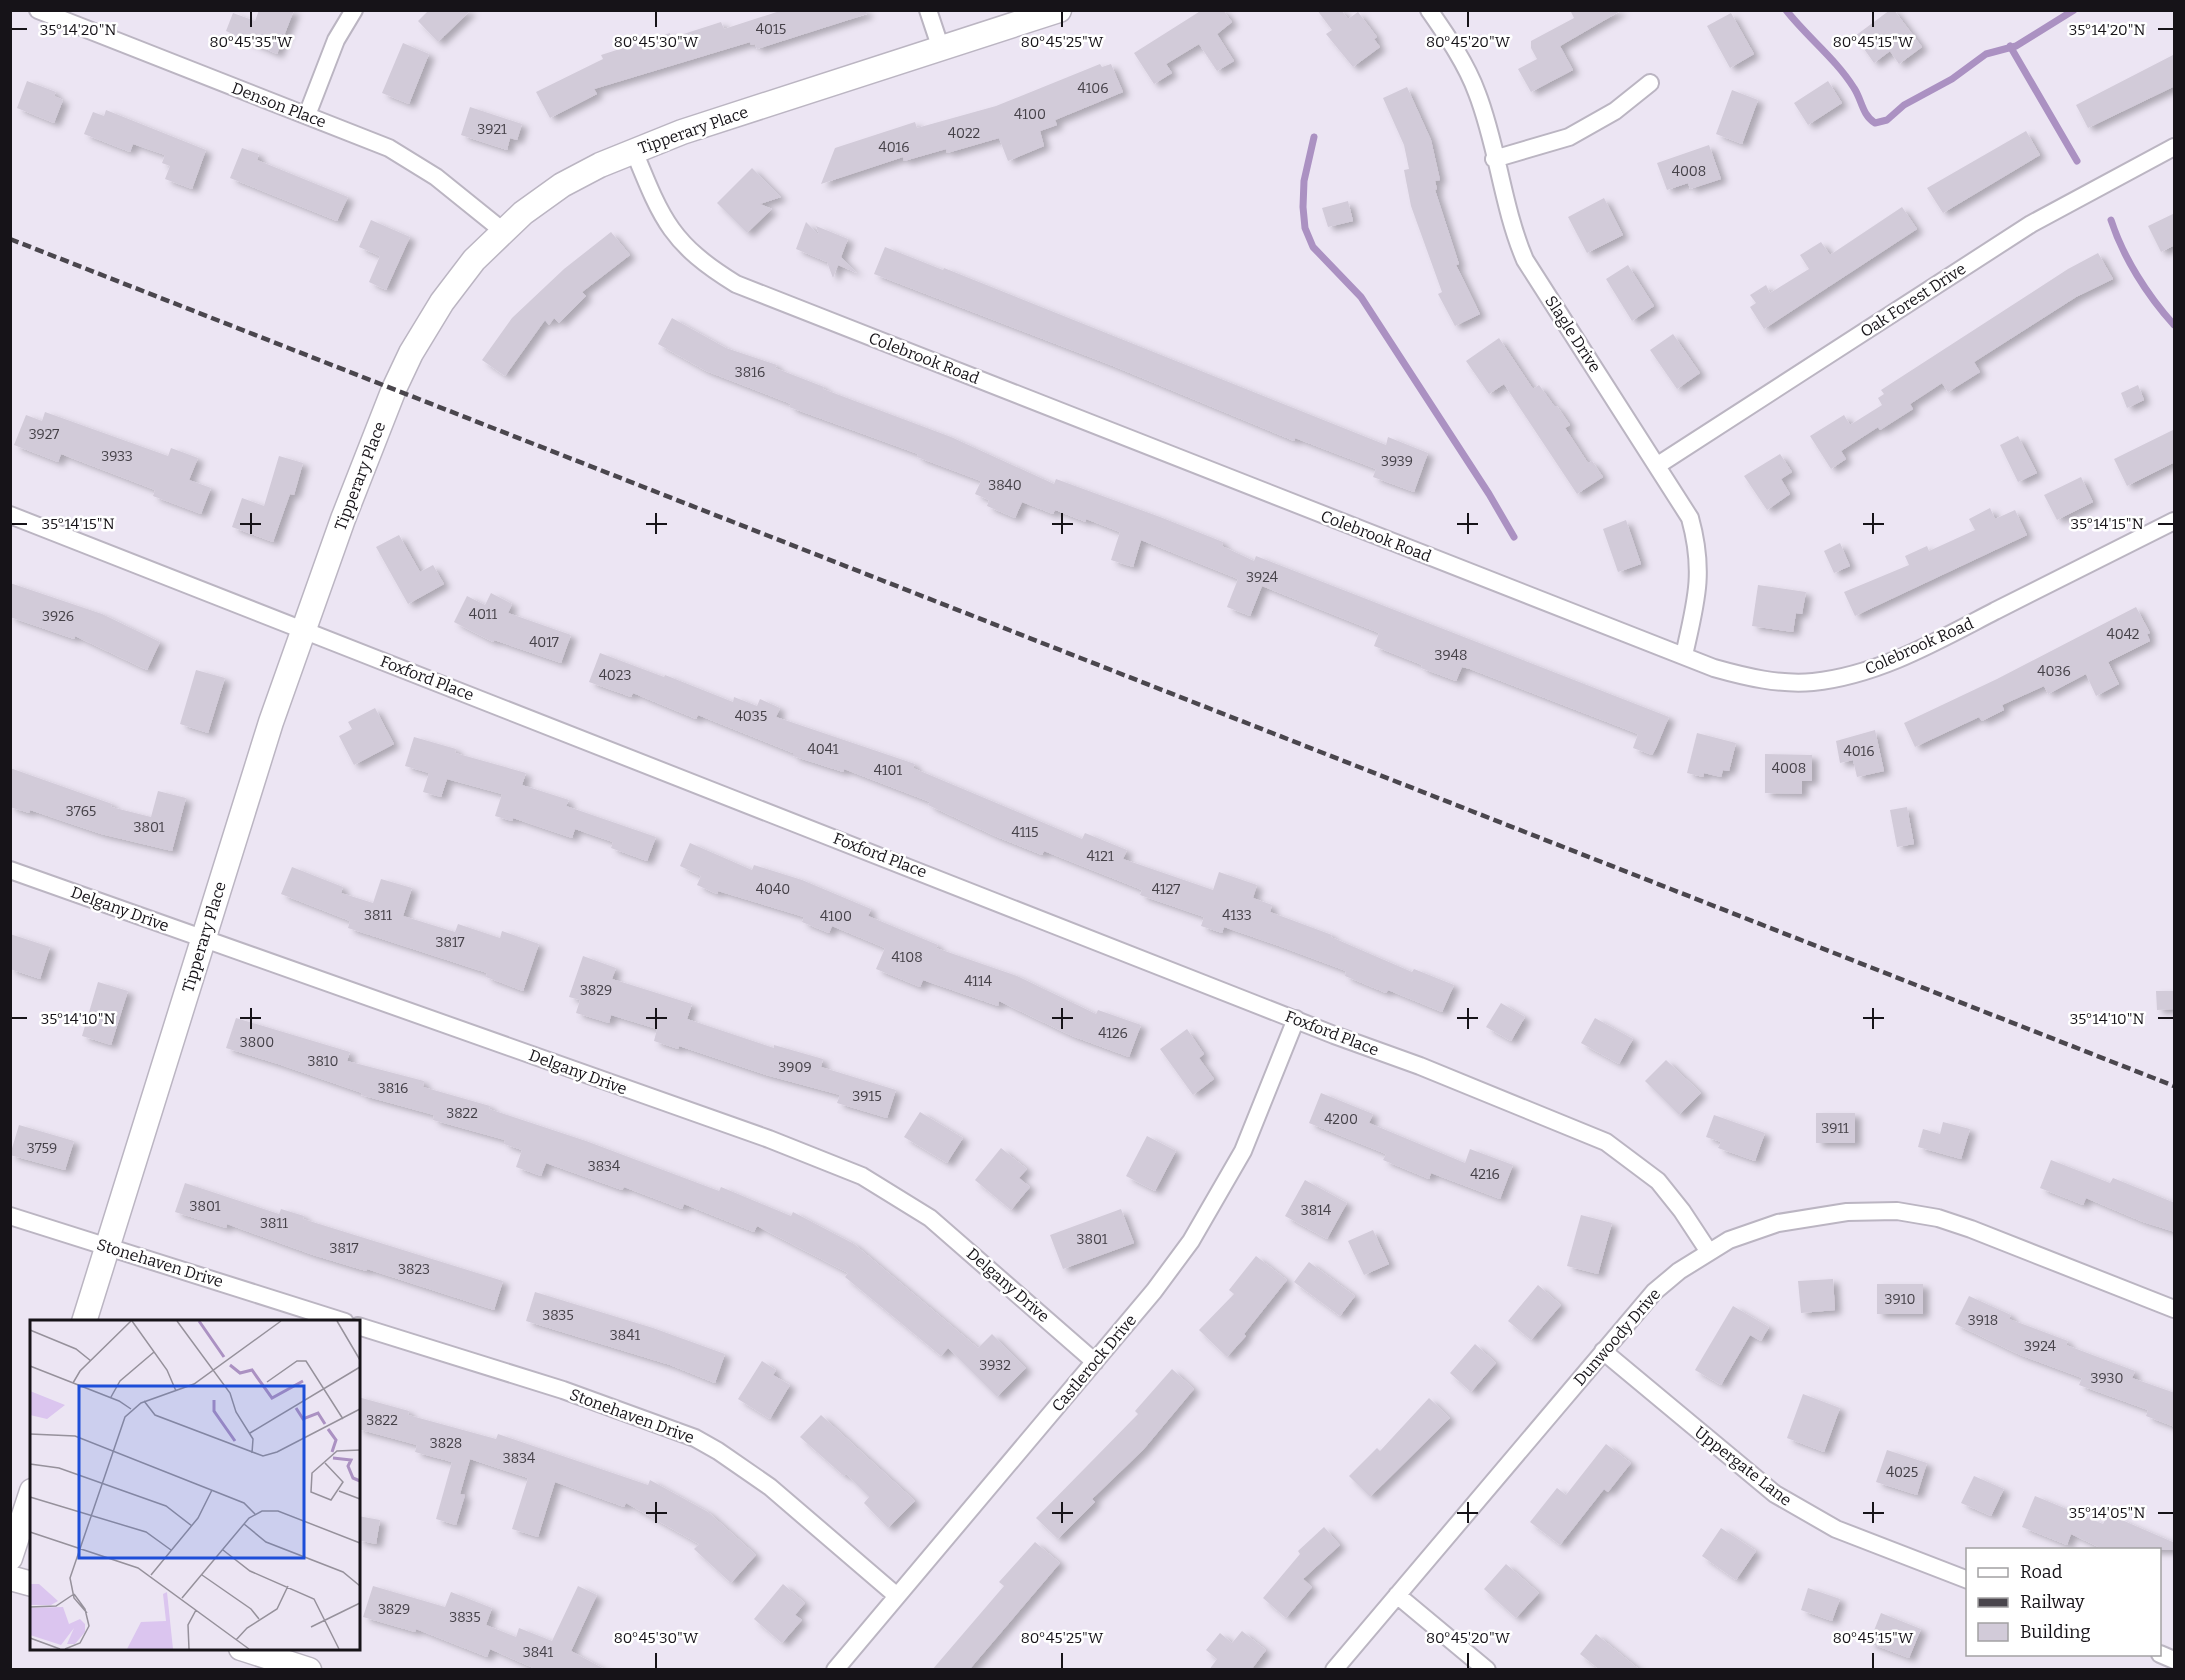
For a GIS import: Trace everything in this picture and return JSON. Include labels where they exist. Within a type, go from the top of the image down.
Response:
[{"type":"street","name":"Denson Place","points":[[38,10],[389,148],[417,164],[503,231]]},
{"type":"street","points":[[307,115],[336,40],[354,10]]},
{"type":"street","points":[[928,10],[941,49]]},
{"type":"street","name":"Tipperary Place","points":[[85,1320],[271,722],[347,508],[411,353],[442,302],[474,260],[503,231],[562,185],[634,151],[682,132],[1059,10]]},
{"type":"street","name":"Slagle Drive","points":[[1429,10],[1470,75],[1478,95],[1513,232],[1525,260],[1690,518],[1698,546],[1699,584],[1684,655]]},
{"type":"street","points":[[1494,159],[1569,137],[1615,111],[1650,83]]},
{"type":"street","name":"Oak Forest Drive","points":[[1658,465],[2031,224],[2175,147]]},
{"type":"street","name":"Colebrook Road","points":[[634,151],[655,203],[676,237],[701,263],[736,284],[1714,668],[1753,678],[1811,682],[1849,676],[1921,648],[2175,521]]},
{"type":"street","name":"Foxford Place","points":[[10,515],[1606,1142],[1658,1181],[1682,1211],[1708,1252]]},
{"type":"street","name":"Delgany Drive","points":[[10,870],[769,1139],[862,1176],[930,1218],[1095,1362]]},
{"type":"street","name":"Castlerock Drive","points":[[835,1670],[1154,1292],[1210,1210],[1243,1151],[1296,1020]]},
{"type":"street","name":"Dunwoody Drive","points":[[1334,1670],[1654,1292],[1708,1252],[1729,1240],[1802,1218],[1847,1212],[1914,1212],[1971,1229],[2175,1309]]},
{"type":"street","name":"Stonehaven Drive","points":[[10,1216],[339,1320]]},
{"type":"street","name":"Stonehaven Drive","points":[[360,1327],[563,1390],[695,1438],[770,1487],[897,1596]]},
{"type":"street","name":"Uppergate Lane","points":[[1602,1351],[1774,1494],[1836,1529],[1966,1579]]},
{"type":"street","points":[[10,1558],[30,1497]]},
{"type":"street","points":[[10,1578],[30,1583]]},
{"type":"street","points":[[1397,1595],[1487,1670]]},
{"type":"street","points":[[247,1650],[309,1670]]},
{"type":"street","points":[[2161,1654],[2175,1660]]},
{"type":"building","points":[[259,10],[294,10],[277,54],[226,31],[233,13],[255,21]]},
{"type":"building","points":[[429,10],[471,10],[438,42],[418,21]]},
{"type":"building","points":[[783,10],[866,10],[867,14],[757,49],[755,44],[751,45],[750,42],[594,89],[597,94],[550,118],[536,92],[603,59],[601,55],[670,33],[671,38],[721,22],[724,29]]},
{"type":"building","points":[[1202,10],[1223,10],[1232,22],[1217,34],[1234,61],[1217,71],[1199,44],[1166,64],[1172,73],[1154,84],[1134,53]]},
{"type":"building","points":[[1317,10],[1341,10],[1348,19],[1358,12],[1377,37],[1374,39],[1380,47],[1353,67],[1326,34],[1332,30]]},
{"type":"building","points":[[1570,10],[1622,10],[1560,46],[1573,70],[1531,92],[1518,69],[1537,59],[1531,48],[1531,41],[1574,18]]},
{"type":"building","points":[[1890,10],[1894,10],[1922,47],[1899,64],[1890,51],[1874,63],[1855,36]]},
{"type":"building","points":[[1731,13],[1754,54],[1730,68],[1707,26]]},
{"type":"building","points":[[403,43],[429,54],[409,104],[382,93]]},
{"type":"building","points":[[2175,54],[2175,86],[2088,128],[2076,105]]},
{"type":"building","points":[[1100,64],[1102,67],[1111,64],[1123,92],[1055,120],[1057,125],[1040,131],[1044,146],[1008,161],[999,138],[947,153],[946,149],[904,161],[903,157],[821,184],[835,148],[915,122],[917,128],[996,106]]},
{"type":"building","points":[[27,81],[56,92],[54,96],[63,100],[54,123],[17,108]]},
{"type":"building","points":[[1828,81],[1842,103],[1808,125],[1794,103]]},
{"type":"building","points":[[1407,87],[1431,140],[1440,180],[1435,181],[1437,189],[1435,190],[1459,264],[1456,265],[1480,314],[1455,326],[1438,294],[1442,292],[1411,206],[1404,170],[1409,169],[1404,145],[1383,98]]},
{"type":"building","points":[[1732,90],[1758,100],[1742,144],[1716,134]]},
{"type":"building","points":[[470,107],[522,124],[517,140],[510,138],[507,150],[461,135]]},
{"type":"building","points":[[106,110],[206,150],[192,189],[165,179],[170,166],[162,163],[165,155],[133,144],[130,152],[84,134],[93,112],[104,116]]},
{"type":"building","points":[[2026,131],[2040,155],[1943,213],[1927,188]]},
{"type":"building","points":[[1709,145],[1721,179],[1690,189],[1688,183],[1667,190],[1657,163]]},
{"type":"building","points":[[242,148],[259,154],[257,160],[348,197],[337,221],[230,178]]},
{"type":"building","points":[[752,168],[781,197],[760,204],[772,209],[747,233],[717,203]]},
{"type":"building","points":[[1604,198],[1623,235],[1587,253],[1568,217]]},
{"type":"building","points":[[1348,201],[1353,221],[1328,227],[1322,208]]},
{"type":"building","points":[[1902,207],[1917,229],[1764,329],[1750,307],[1756,303],[1750,295],[1766,285],[1770,293],[1809,269],[1800,255],[1821,242],[1830,255]]},
{"type":"building","points":[[2175,213],[2175,245],[2161,252],[2148,226]]},
{"type":"building","points":[[371,220],[410,237],[386,290],[369,282],[380,256],[359,247]]},
{"type":"building","points":[[806,222],[819,235],[816,226],[848,239],[841,257],[857,273],[838,265],[833,278],[827,262],[796,249]]},
{"type":"building","points":[[611,232],[630,255],[582,292],[586,296],[559,323],[554,318],[549,325],[545,320],[505,376],[482,360],[512,318],[564,269]]},
{"type":"building","points":[[885,247],[943,270],[944,268],[1386,445],[1388,437],[1428,453],[1414,492],[1373,477],[1376,469],[1295,438],[1294,441],[1113,366],[874,274]]},
{"type":"building","points":[[2098,253],[2113,279],[2076,297],[1974,362],[1980,372],[1948,392],[1942,383],[1910,404],[1913,409],[1880,430],[1878,427],[1841,451],[1846,459],[1831,469],[1810,436],[1844,415],[1850,425],[1882,405],[1878,398],[1884,394],[1881,390],[2068,269]]},
{"type":"building","points":[[1628,265],[1654,306],[1632,321],[1606,279]]},
{"type":"building","points":[[672,318],[726,348],[777,365],[775,368],[824,387],[823,389],[951,437],[1054,484],[1056,479],[1160,517],[1223,542],[1222,546],[1254,561],[1256,556],[1669,717],[1652,755],[1633,748],[1638,734],[1470,669],[1462,667],[1456,681],[1421,668],[1422,665],[1374,646],[1379,633],[1262,586],[1250,616],[1227,607],[1238,579],[1141,540],[1133,567],[1111,560],[1120,532],[1086,519],[1086,522],[1055,510],[1053,514],[1022,502],[1015,518],[987,506],[989,500],[975,494],[981,481],[917,457],[918,454],[789,407],[791,404],[706,371],[658,344]]},
{"type":"building","points":[[1673,334],[1700,373],[1677,389],[1650,350]]},
{"type":"building","points":[[1499,338],[1533,389],[1539,385],[1555,407],[1557,406],[1570,425],[1565,428],[1588,463],[1592,461],[1603,477],[1577,494],[1504,384],[1489,394],[1466,361]]},
{"type":"building","points":[[2138,385],[2144,400],[2127,408],[2121,393]]},
{"type":"building","points":[[45,412],[168,456],[171,448],[198,458],[189,480],[211,488],[201,514],[153,496],[155,490],[61,454],[58,462],[14,445],[26,415],[42,421]]},
{"type":"building","points":[[2175,429],[2175,462],[2127,486],[2114,459]]},
{"type":"building","points":[[2018,436],[2037,473],[2018,482],[2000,445]]},
{"type":"building","points":[[1780,454],[1792,472],[1781,479],[1790,494],[1767,510],[1744,476]]},
{"type":"building","points":[[279,456],[303,463],[294,495],[290,494],[273,542],[232,527],[242,498],[264,506]]},
{"type":"building","points":[[2081,477],[2093,502],[2057,520],[2044,495]]},
{"type":"building","points":[[1990,508],[1995,519],[2015,510],[2027,535],[1855,616],[1844,592],[1909,565],[1905,556],[1927,546],[1929,551],[1975,530],[1969,519]]},
{"type":"building","points":[[1626,520],[1641,564],[1618,572],[1603,529]]},
{"type":"building","points":[[399,535],[420,572],[433,565],[444,584],[408,604],[376,547]]},
{"type":"building","points":[[1840,543],[1850,566],[1834,573],[1824,551]]},
{"type":"building","points":[[10,583],[102,614],[160,642],[147,670],[75,636],[74,639],[10,617]]},
{"type":"building","points":[[1758,585],[1806,592],[1802,614],[1796,613],[1793,632],[1752,626]]},
{"type":"building","points":[[491,593],[512,604],[508,613],[571,635],[561,663],[494,640],[493,642],[454,622],[467,596],[485,605]]},
{"type":"building","points":[[2136,607],[2150,633],[2147,634],[2150,641],[2108,662],[2119,684],[2096,696],[2086,674],[2048,694],[2044,686],[2002,705],[2004,710],[1982,721],[1979,717],[1915,747],[1904,723],[1997,679]]},
{"type":"building","points":[[600,653],[664,677],[665,675],[733,702],[734,697],[757,706],[760,699],[780,708],[776,717],[915,764],[913,768],[1082,839],[1085,833],[1127,850],[1123,859],[1213,890],[1219,872],[1257,885],[1253,898],[1272,905],[1270,912],[1332,935],[1331,937],[1412,972],[1414,969],[1454,985],[1442,1012],[1388,990],[1386,993],[1345,976],[1346,971],[1279,946],[1224,927],[1222,933],[1201,926],[1204,917],[1140,895],[1142,890],[1044,851],[1042,855],[997,837],[928,805],[930,802],[844,769],[843,772],[793,756],[793,753],[698,715],[696,719],[633,693],[631,697],[589,682]]},
{"type":"building","points":[[196,670],[225,678],[208,733],[180,724]]},
{"type":"building","points":[[375,708],[394,744],[354,765],[339,736],[352,729],[348,722]]},
{"type":"building","points":[[1875,730],[1884,771],[1857,777],[1853,760],[1840,763],[1836,741]]},
{"type":"building","points":[[1697,733],[1736,743],[1729,771],[1723,770],[1721,777],[1704,773],[1703,777],[1687,773]]},
{"type":"building","points":[[414,737],[456,749],[455,753],[526,773],[522,785],[569,800],[566,806],[656,837],[647,861],[611,848],[613,842],[575,829],[572,838],[513,818],[512,821],[495,816],[502,794],[447,779],[441,797],[423,792],[429,773],[405,766]]},
{"type":"building","points":[[1765,754],[1812,755],[1812,781],[1802,781],[1802,794],[1765,793]]},
{"type":"building","points":[[10,768],[112,804],[111,807],[151,817],[158,791],[186,798],[172,851],[101,834],[30,810],[29,813],[10,807]]},
{"type":"building","points":[[1907,807],[1914,844],[1897,847],[1890,810]]},
{"type":"building","points":[[690,843],[752,870],[754,865],[802,880],[871,909],[868,916],[938,945],[936,948],[1017,976],[1096,1014],[1098,1010],[1141,1025],[1129,1057],[1072,1036],[999,1001],[998,1006],[923,980],[920,987],[876,969],[885,948],[832,926],[829,933],[802,922],[804,917],[718,891],[717,894],[697,885],[701,876],[680,866]]},
{"type":"building","points":[[292,867],[343,887],[341,893],[373,903],[381,879],[412,888],[403,916],[455,932],[458,924],[500,938],[502,931],[539,944],[523,991],[486,977],[487,973],[348,928],[350,921],[281,894]]},
{"type":"building","points":[[10,934],[50,947],[40,979],[10,969]]},
{"type":"building","points":[[583,956],[616,968],[612,979],[692,1004],[687,1019],[774,1048],[774,1045],[823,1059],[821,1067],[896,1090],[887,1118],[837,1103],[840,1095],[766,1075],[679,1046],[678,1049],[654,1041],[657,1029],[611,1015],[609,1023],[576,1013],[580,1000],[569,997]]},
{"type":"building","points":[[98,982],[128,991],[111,1045],[82,1036]]},
{"type":"building","points":[[2156,991],[2175,991],[2175,1009],[2157,1010]]},
{"type":"building","points":[[1501,1003],[1525,1017],[1511,1041],[1486,1027]]},
{"type":"building","points":[[236,1018],[350,1052],[347,1061],[424,1081],[423,1087],[490,1106],[489,1109],[586,1141],[719,1191],[721,1187],[791,1216],[793,1212],[854,1244],[978,1348],[992,1334],[1026,1368],[997,1397],[948,1348],[941,1356],[845,1277],[848,1273],[757,1226],[754,1232],[684,1204],[682,1209],[624,1187],[622,1190],[546,1163],[541,1176],[516,1167],[522,1150],[504,1144],[505,1140],[433,1120],[434,1115],[361,1095],[362,1093],[226,1048]]},
{"type":"building","points":[[1595,1018],[1633,1039],[1619,1064],[1581,1043]]},
{"type":"building","points":[[1187,1029],[1204,1054],[1199,1058],[1214,1079],[1193,1095],[1160,1049]]},
{"type":"building","points":[[1666,1060],[1701,1093],[1679,1115],[1645,1081]]},
{"type":"building","points":[[1321,1093],[1373,1114],[1369,1123],[1465,1163],[1470,1149],[1513,1165],[1500,1199],[1431,1173],[1429,1179],[1383,1160],[1386,1154],[1309,1123]]},
{"type":"building","points":[[920,1112],[963,1138],[947,1163],[904,1137]]},
{"type":"building","points":[[1816,1113],[1855,1113],[1855,1143],[1816,1143]]},
{"type":"building","points":[[1714,1115],[1765,1133],[1755,1161],[1718,1148],[1721,1142],[1706,1137]]},
{"type":"building","points":[[1943,1122],[1970,1129],[1961,1159],[1918,1147],[1923,1129],[1940,1134]]},
{"type":"building","points":[[19,1125],[74,1141],[65,1170],[10,1155]]},
{"type":"building","points":[[1147,1136],[1176,1151],[1155,1191],[1126,1176]]},
{"type":"building","points":[[1001,1148],[1027,1169],[1019,1178],[1030,1187],[1011,1210],[975,1180]]},
{"type":"building","points":[[2051,1160],[2110,1183],[2113,1178],[2175,1203],[2175,1232],[2143,1222],[2086,1198],[2083,1205],[2040,1188]]},
{"type":"building","points":[[1305,1180],[1347,1203],[1327,1239],[1285,1216]]},
{"type":"building","points":[[185,1183],[279,1214],[281,1209],[304,1216],[303,1219],[503,1281],[494,1310],[367,1269],[366,1271],[313,1255],[227,1224],[226,1228],[175,1212]]},
{"type":"building","points":[[1121,1209],[1134,1243],[1063,1269],[1050,1235]]},
{"type":"building","points":[[1581,1215],[1612,1223],[1598,1274],[1567,1266]]},
{"type":"building","points":[[1373,1230],[1389,1264],[1364,1275],[1348,1241]]},
{"type":"building","points":[[1256,1256],[1287,1280],[1244,1334],[1246,1336],[1227,1357],[1199,1330],[1234,1294],[1229,1290]]},
{"type":"building","points":[[1309,1262],[1355,1296],[1340,1316],[1294,1282]]},
{"type":"building","points":[[1833,1279],[1835,1310],[1801,1313],[1798,1281]]},
{"type":"building","points":[[1877,1284],[1923,1284],[1923,1314],[1877,1314]]},
{"type":"building","points":[[1538,1285],[1561,1305],[1531,1340],[1508,1321]]},
{"type":"building","points":[[535,1292],[653,1328],[725,1354],[715,1383],[670,1365],[526,1321]]},
{"type":"building","points":[[1969,1296],[2011,1315],[2009,1319],[2068,1341],[2066,1345],[2135,1371],[2132,1378],[2175,1393],[2175,1427],[2146,1416],[2148,1410],[2079,1385],[2082,1378],[2020,1355],[1955,1324]]},
{"type":"building","points":[[1733,1306],[1769,1327],[1761,1341],[1750,1335],[1721,1385],[1695,1370]]},
{"type":"building","points":[[1475,1344],[1496,1363],[1471,1392],[1450,1373]]},
{"type":"building","points":[[762,1361],[776,1370],[773,1375],[790,1385],[770,1419],[738,1399]]},
{"type":"building","points":[[1172,1369],[1194,1389],[1143,1450],[1092,1499],[1095,1502],[1058,1539],[1036,1518],[1138,1414],[1135,1411]]},
{"type":"building","points":[[1803,1394],[1840,1408],[1824,1452],[1787,1438]]},
{"type":"building","points":[[360,1398],[409,1411],[408,1415],[496,1439],[498,1434],[648,1485],[650,1480],[708,1512],[756,1555],[731,1583],[694,1549],[699,1544],[626,1503],[624,1507],[555,1482],[538,1537],[512,1529],[528,1478],[470,1459],[460,1494],[465,1495],[456,1525],[436,1519],[452,1462],[415,1452],[417,1445],[360,1430]]},
{"type":"building","points":[[1429,1398],[1450,1418],[1370,1497],[1349,1476],[1377,1448],[1380,1451]]},
{"type":"building","points":[[821,1415],[915,1501],[888,1528],[864,1503],[869,1497],[846,1474],[844,1476],[800,1437]]},
{"type":"building","points":[[1606,1444],[1631,1463],[1608,1492],[1604,1489],[1560,1545],[1530,1522],[1557,1488],[1566,1495]]},
{"type":"building","points":[[1887,1450],[1927,1463],[1917,1495],[1876,1482]]},
{"type":"building","points":[[1974,1476],[2004,1489],[1991,1516],[1961,1503]]},
{"type":"building","points":[[2035,1496],[2103,1524],[2108,1514],[2175,1543],[2175,1550],[2101,1548],[2071,1534],[2067,1545],[2022,1527]]},
{"type":"building","points":[[360,1516],[380,1520],[376,1544],[360,1540]]},
{"type":"building","points":[[1324,1527],[1340,1545],[1303,1579],[1312,1587],[1286,1618],[1263,1598],[1300,1554],[1298,1551]]},
{"type":"building","points":[[1721,1528],[1756,1551],[1736,1580],[1702,1556]]},
{"type":"building","points":[[1035,1542],[1060,1563],[969,1670],[932,1670],[1004,1586],[999,1582]]},
{"type":"building","points":[[1506,1564],[1539,1593],[1516,1618],[1484,1589]]},
{"type":"building","points":[[783,1584],[805,1603],[795,1615],[802,1620],[782,1643],[754,1619]]},
{"type":"building","points":[[373,1586],[445,1607],[451,1592],[492,1608],[486,1625],[516,1637],[519,1628],[552,1641],[578,1586],[597,1595],[571,1651],[606,1670],[538,1670],[490,1649],[487,1657],[416,1629],[415,1632],[363,1617]]},
{"type":"building","points":[[1808,1588],[1840,1599],[1832,1621],[1801,1610]]},
{"type":"building","points":[[1881,1613],[1921,1629],[1909,1658],[1869,1643]]},
{"type":"building","points":[[1242,1631],[1266,1650],[1251,1670],[1209,1670],[1217,1659],[1206,1650],[1220,1633],[1232,1643]]},
{"type":"building","points":[[1596,1634],[1640,1670],[1600,1670],[1580,1654]]},
{"type":"waterway","points":[[1786,10],[1847,77],[1867,116],[1875,123],[1887,120],[1904,105],[1952,79],[1986,54],[2016,46],[2074,10]]},
{"type":"waterway","points":[[2010,46],[2077,161]]},
{"type":"waterway","points":[[1314,137],[1304,181],[1303,207],[1305,228],[1313,247],[1361,297],[1489,494],[1514,537]]},
{"type":"waterway","points":[[2111,220],[2122,248],[2137,275],[2154,301],[2174,325]]},
{"type":"railway","points":[[10,239],[2174,1086]]}]
